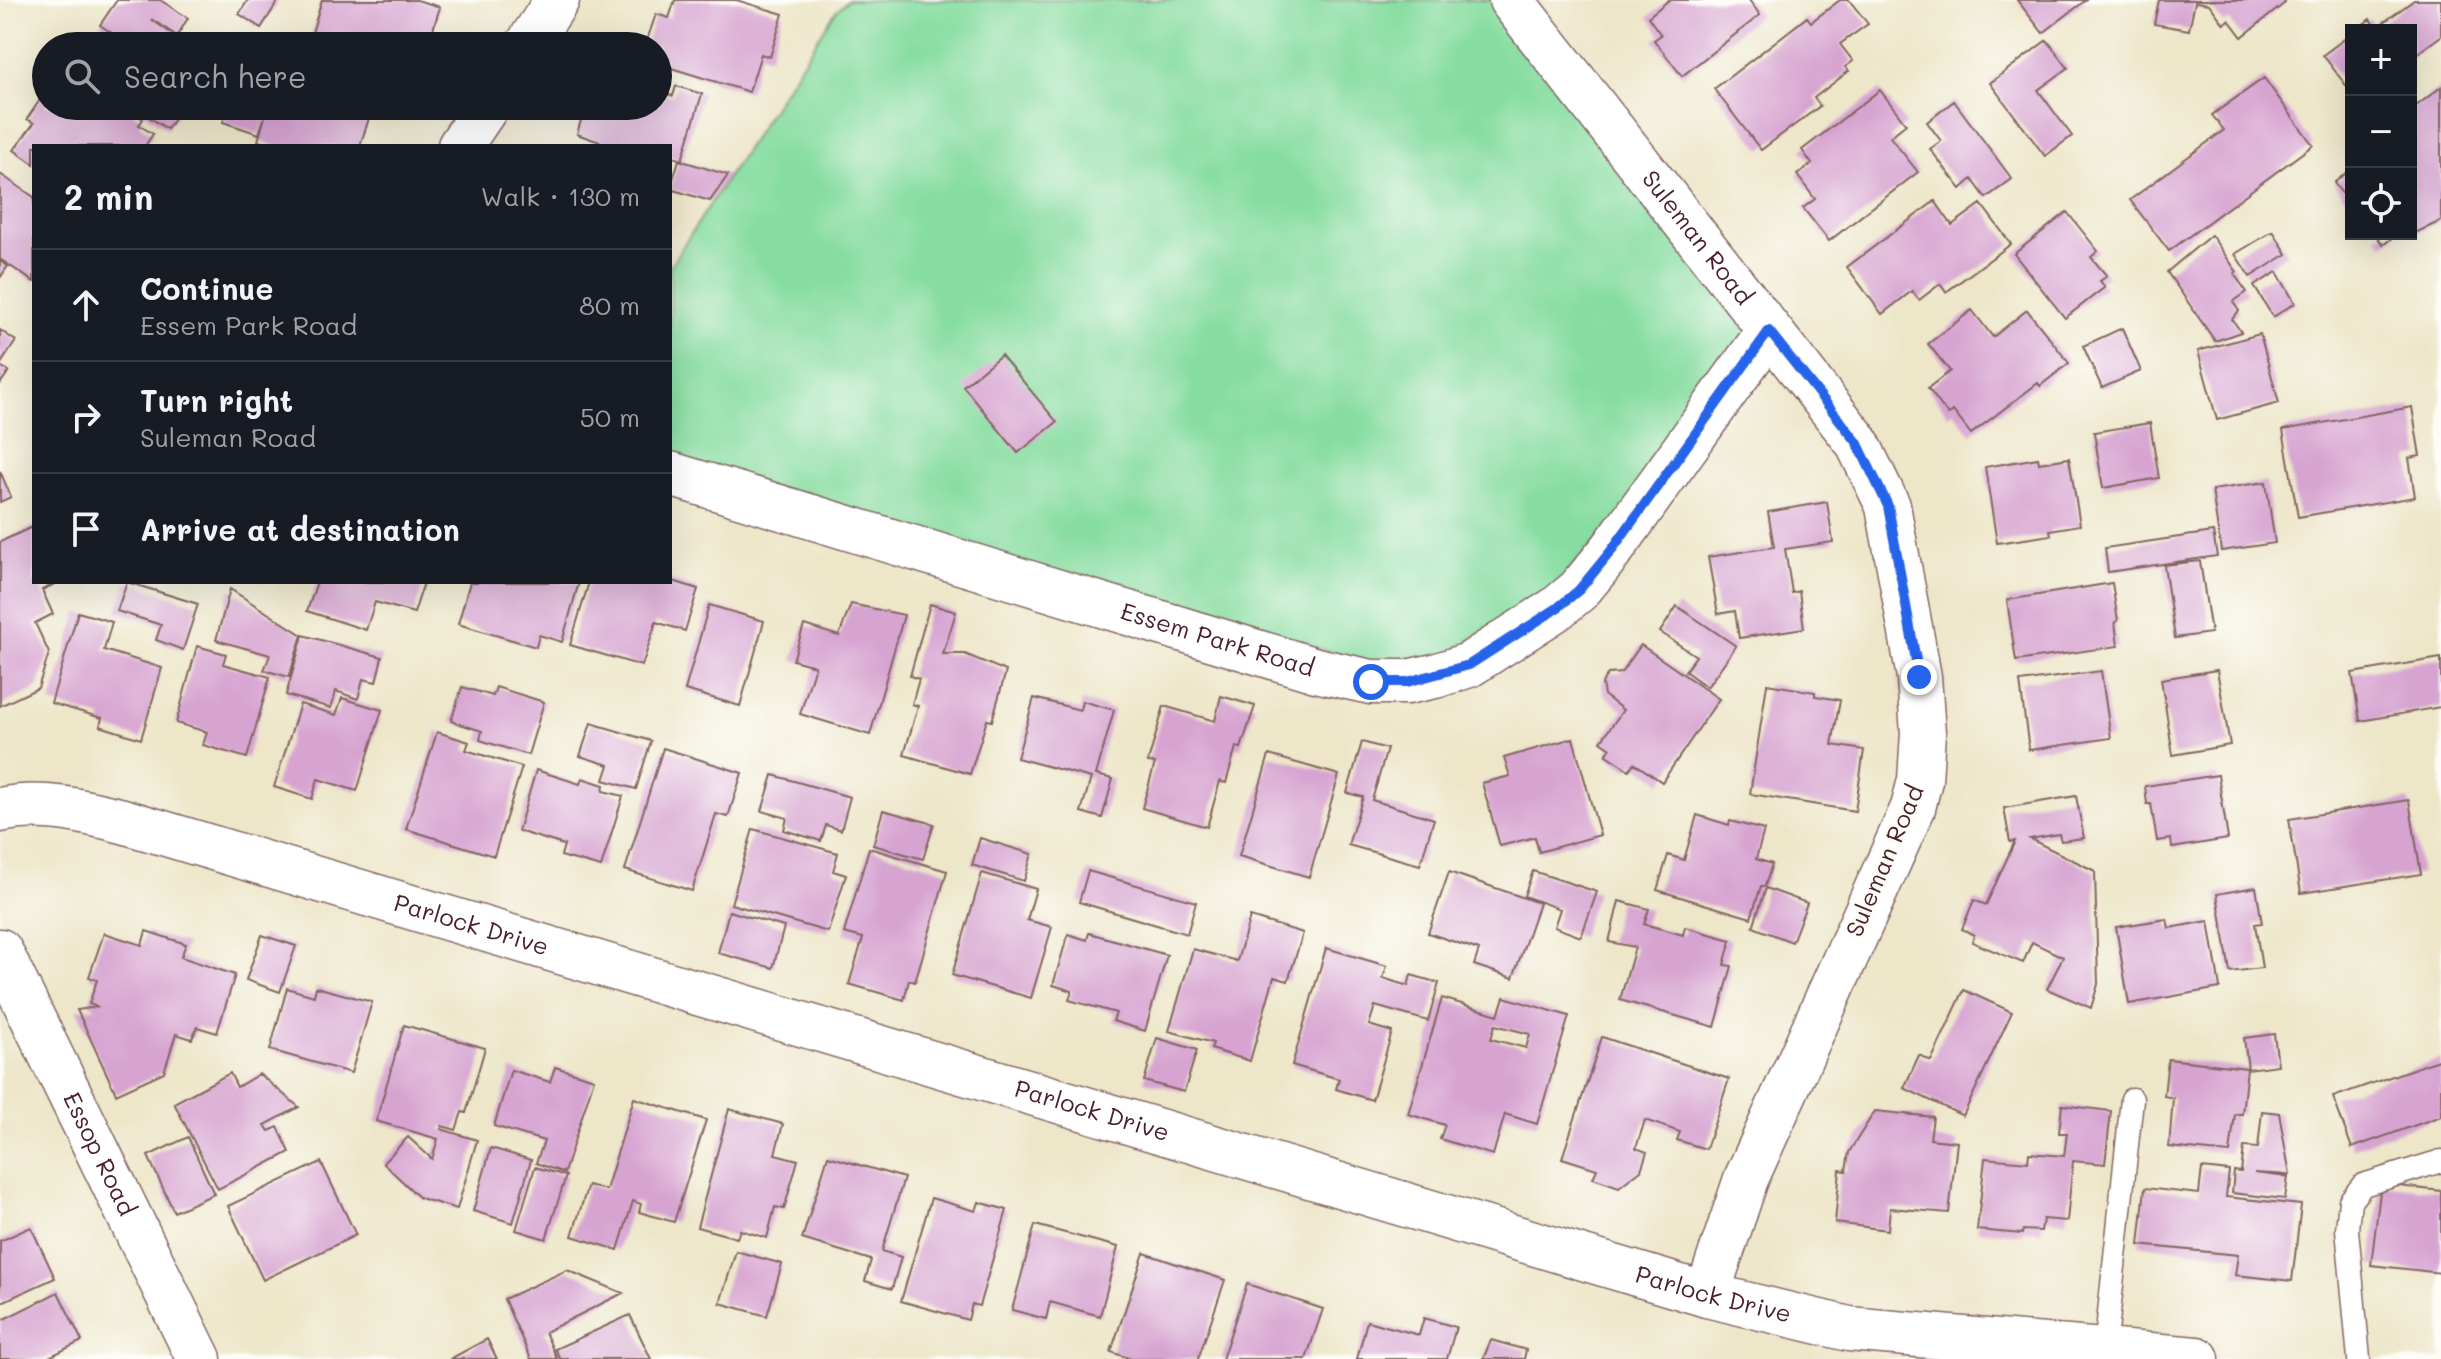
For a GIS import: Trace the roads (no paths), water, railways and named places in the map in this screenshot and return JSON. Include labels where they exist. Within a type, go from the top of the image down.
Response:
[{"type":"street","points":[[536,32],[557,0]]},
{"type":"street","name":"Suleman Road","points":[[1511,0],[1857,442],[1888,506],[1919,677],[1923,733],[1920,780],[1913,808],[1746,1179],[1707,1295]]},
{"type":"street","points":[[461,144],[478,120]]},
{"type":"street","name":"Essem Park Road","points":[[672,475],[1316,670],[1371,682],[1407,682],[1469,665],[1556,609],[1579,590],[1611,551],[1769,331]]},
{"type":"street","name":"Parlock Drive","points":[[0,810],[23,805],[71,808],[123,821],[1707,1295],[1840,1344],[2105,1350],[2197,1359]]},
{"type":"street","name":"Essop Road","points":[[0,951],[199,1359]]},
{"type":"lane","points":[[2105,1350],[2132,1099]]},
{"type":"lane","points":[[2359,1359],[2347,1229],[2350,1201],[2363,1185],[2441,1161]]}]
